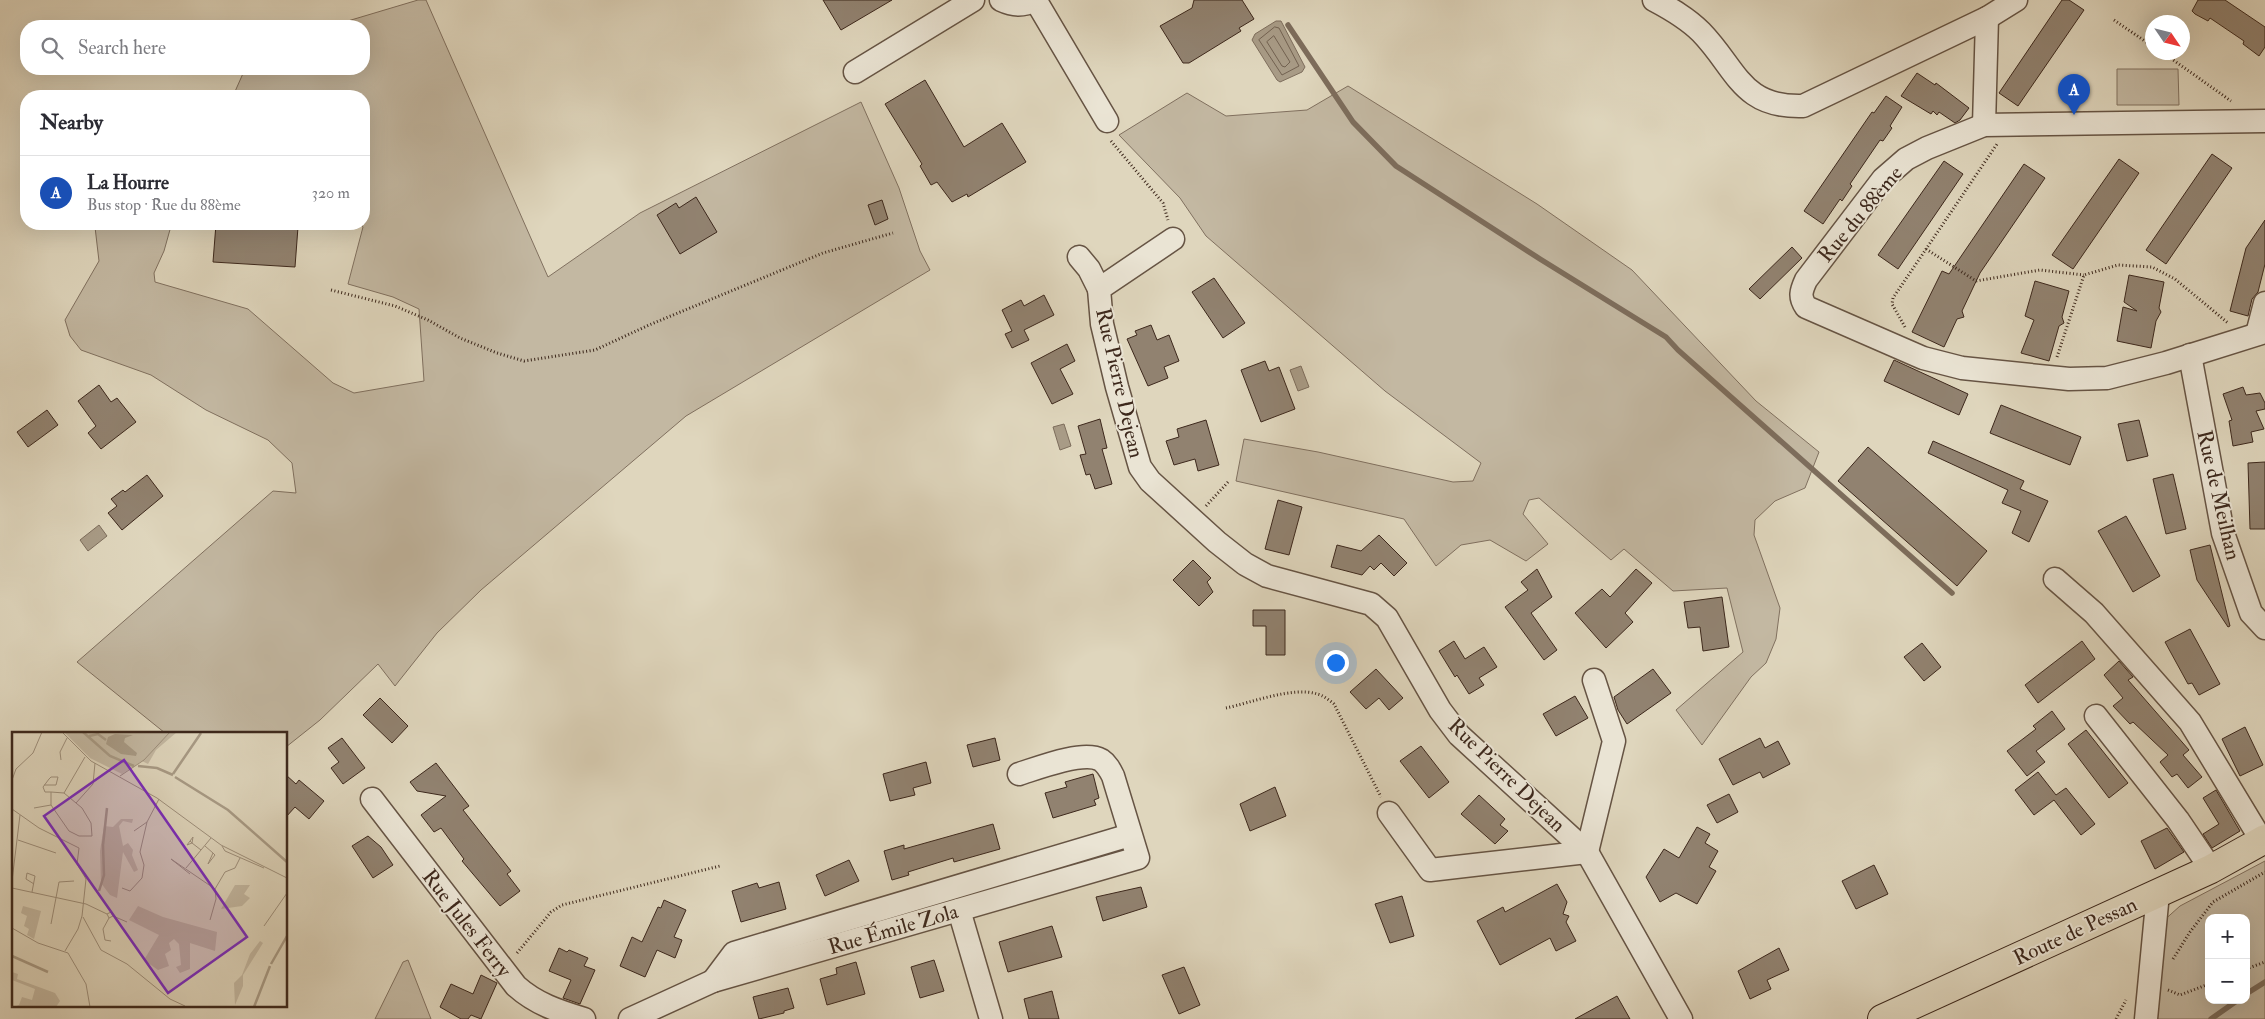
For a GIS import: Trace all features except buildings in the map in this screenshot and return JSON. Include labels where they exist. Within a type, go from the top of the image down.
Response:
[{"type":"main road","name":"Route de Pessan","points":[[1882,1019],[2211,869],[2263,840]]},
{"type":"street","points":[[855,72],[973,0]]},
{"type":"street","points":[[1001,0],[1010,5],[1024,5],[1036,0],[1107,121]]},
{"type":"street","points":[[1654,0],[1676,11],[1701,32],[1746,89],[1763,100],[1784,107],[1803,106],[1986,18],[2016,0]]},
{"type":"street","points":[[1984,125],[1986,18]]},
{"type":"street","name":"Rue du 88ème","points":[[1924,358],[1811,309],[1802,302],[1800,293],[1806,280],[1883,179],[1906,159],[1927,148],[1984,125],[2262,121]]},
{"type":"street","name":"Rue Pierre Dejean","points":[[1099,289],[1173,239]]},
{"type":"street","name":"Rue Pierre Dejean","points":[[1079,257],[1089,269],[1099,289],[1102,324],[1114,378],[1140,467],[1150,481],[1245,564],[1267,576],[1371,604],[1388,618],[1440,710],[1459,735],[1587,852],[1681,1019]]},
{"type":"street","points":[[1924,358],[1962,368],[2069,379],[2107,378],[2256,335],[2265,303]]},
{"type":"street","name":"Rue de Meilhan","points":[[2190,355],[2224,533],[2251,613],[2265,628]]},
{"type":"street","points":[[2055,579],[2094,613],[2190,722],[2263,840]]},
{"type":"street","points":[[1389,812],[1430,870],[1587,852],[1614,741],[1594,680]]},
{"type":"street","points":[[2096,716],[2178,820],[2211,869]]},
{"type":"street","points":[[713,981],[734,953],[1130,835],[1112,776],[1108,766],[1101,760],[1090,757],[1077,758],[1019,774]]},
{"type":"street","name":"Rue Jules Ferry","points":[[372,799],[503,969],[528,997],[545,1006],[584,1019]]},
{"type":"street","name":"Rue Émile Zola","points":[[630,1019],[713,981],[1138,858],[1130,835]]},
{"type":"street","points":[[2146,1019],[2158,893]]},
{"type":"street","points":[[959,910],[991,1019]]},
{"type":"path","points":[[2114,20],[2145,41]]},
{"type":"path","points":[[2174,60],[2262,121]]},
{"type":"path","points":[[1107,121],[1110,140],[1163,203],[1173,239]]},
{"type":"path","points":[[1924,358],[1892,304],[1893,298],[2010,125]]},
{"type":"path","points":[[331,290],[395,306],[428,320],[460,338],[524,362],[595,350],[649,325],[823,253],[893,233]]},
{"type":"path","points":[[1926,249],[1976,281],[2040,270],[2084,274],[2118,265],[2152,267],[2175,279],[2256,335]]},
{"type":"path","points":[[2050,377],[2084,274]]},
{"type":"path","points":[[1193,520],[1229,481]]},
{"type":"path","points":[[1226,708],[1297,692],[1317,694],[1327,699],[1334,704],[1389,812]]},
{"type":"path","points":[[503,969],[551,912],[562,905],[720,866]]},
{"type":"path","points":[[2170,964],[2190,932],[2213,902],[2265,872]]},
{"type":"path","points":[[2250,968],[2265,962]]},
{"type":"path","points":[[2166,987],[2172,993],[2180,995],[2205,986]]},
{"type":"shaded area","points":[[418,0],[426,0],[548,277],[640,213],[861,102],[899,188],[920,251],[930,270],[686,416],[481,590],[437,633],[395,686],[378,664],[320,720],[288,745],[288,732],[164,732],[77,662],[273,491],[296,493],[292,463],[268,440],[206,410],[151,375],[81,350],[70,336],[65,320],[99,261],[95,230],[170,230],[164,251],[154,273],[155,282],[248,309],[333,383],[354,393],[424,381],[419,309],[393,297],[348,284],[362,230],[370,230],[370,90],[236,90],[242,75],[370,75],[370,20],[351,20]]},
{"type":"shaded area","points":[[2117,69],[2178,69],[2179,105],[2117,105]]},
{"type":"shaded area","points":[[1348,86],[1537,204],[1632,270],[1756,401],[1819,452],[1805,488],[1775,501],[1755,520],[1754,535],[1780,608],[1776,639],[1766,663],[1751,677],[1702,745],[1676,710],[1743,652],[1727,588],[1673,591],[1624,549],[1611,560],[1539,498],[1529,500],[1523,514],[1548,544],[1526,561],[1490,540],[1461,545],[1436,566],[1404,519],[1236,481],[1244,439],[1318,452],[1453,482],[1473,481],[1481,463],[1385,391],[1206,236],[1180,198],[1119,135],[1187,93],[1226,116],[1307,110]]},
{"type":"shaded area","points":[[2265,861],[2265,1019],[2153,1019],[2161,923],[2180,906]]},
{"type":"shaded area","points":[[408,960],[431,1019],[375,1019],[403,962]]},
{"type":"water","points":[[1276,21],[1281,21],[1305,67],[1302,72],[1280,82],[1252,40],[1255,34]]},
{"type":"water","points":[[1301,366],[1309,387],[1298,391],[1290,370]]},
{"type":"water","points":[[1064,424],[1071,446],[1060,450],[1053,427]]},
{"type":"water","points":[[99,525],[107,536],[88,551],[80,540]]},
{"type":"waterway","points":[[1288,25],[1353,122],[1396,166],[1540,259],[1666,337],[1678,350],[1952,593]]},
{"type":"waterway","points":[[2250,991],[2265,982]]},
{"type":"waterway","points":[[2211,1019],[2232,1004]]},
{"type":"place","name":"La Hourre","points":[[2074,115]]}]
